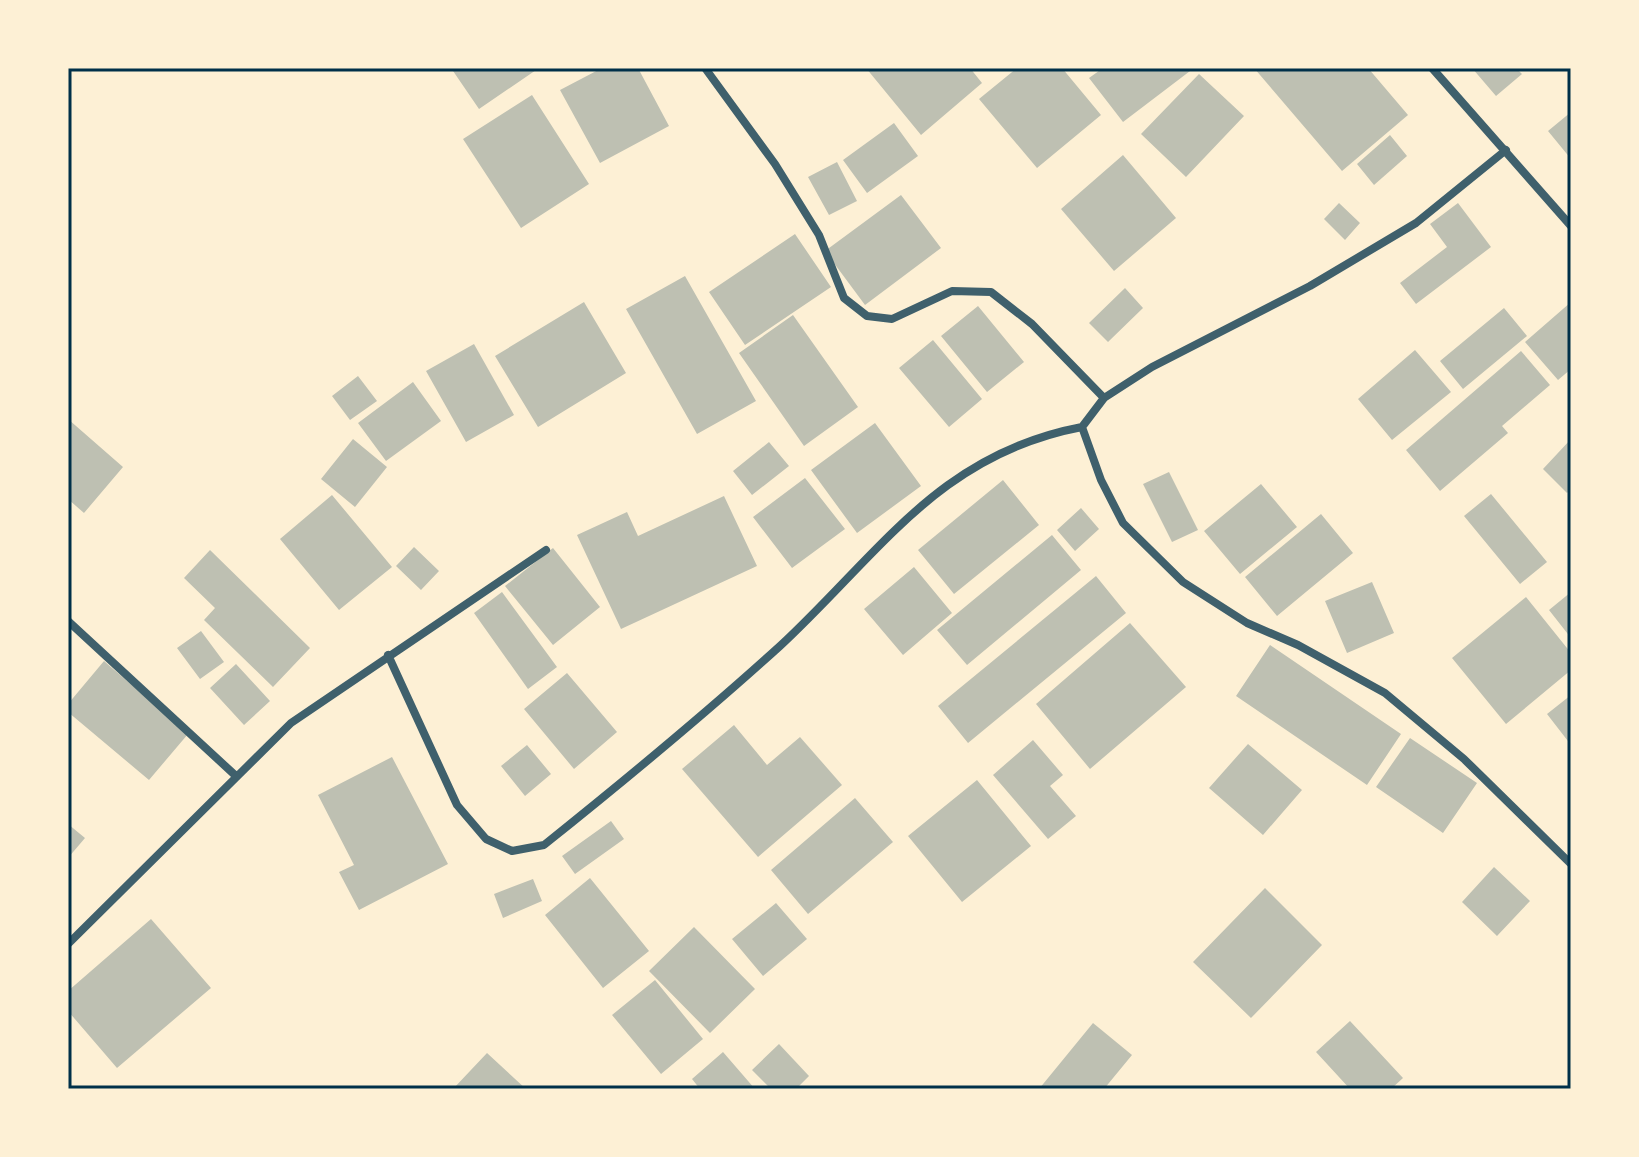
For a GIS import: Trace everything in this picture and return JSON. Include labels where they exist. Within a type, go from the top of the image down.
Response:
[{"type":"street","points":[[705,68],[775,164],[819,235],[844,298],[867,316],[892,319],[952,291],[991,292],[1032,324],[1104,398]]},
{"type":"street","points":[[1432,68],[1571,226]]},
{"type":"street","points":[[388,655],[457,805],[486,839],[512,851],[544,845],[780,645],[931,494],[984,461],[1041,435],[1082,427],[1104,398],[1152,367],[1310,286],[1416,223],[1506,150]]},
{"type":"street","points":[[1082,427],[1101,480],[1123,523],[1183,582],[1247,623],[1298,645],[1385,693],[1464,759],[1571,864]]},
{"type":"street","points":[[68,944],[291,723],[546,550]]},
{"type":"street","points":[[68,621],[236,776]]},
{"type":"building","points":[[451,68],[539,68],[479,109]]},
{"type":"building","points":[[602,68],[638,68],[669,126],[600,163],[560,90]]},
{"type":"building","points":[[866,68],[970,68],[982,83],[921,135]]},
{"type":"building","points":[[1017,68],[1062,68],[1101,115],[1037,168],[979,99]]},
{"type":"building","points":[[1103,68],[1194,68],[1123,122],[1089,78]]},
{"type":"building","points":[[1254,68],[1368,68],[1408,115],[1342,171]]},
{"type":"building","points":[[1472,68],[1516,68],[1522,74],[1496,96]]},
{"type":"building","points":[[1199,74],[1244,116],[1186,177],[1141,134]]},
{"type":"building","points":[[532,95],[589,184],[521,228],[463,139]]},
{"type":"building","points":[[1571,112],[1571,159],[1548,131]]},
{"type":"building","points":[[894,123],[918,156],[867,193],[843,160]]},
{"type":"building","points":[[1390,135],[1407,156],[1374,185],[1357,164]]},
{"type":"building","points":[[1123,155],[1176,218],[1114,271],[1061,209]]},
{"type":"building","points":[[837,162],[857,201],[829,215],[808,177]]},
{"type":"building","points":[[901,195],[941,248],[865,305],[825,251]]},
{"type":"building","points":[[1339,203],[1360,223],[1345,240],[1324,219]]},
{"type":"building","points":[[1458,203],[1491,247],[1416,304],[1400,283],[1447,247],[1430,224]]},
{"type":"building","points":[[795,234],[831,287],[745,345],[709,292]]},
{"type":"building","points":[[685,276],[756,401],[697,434],[626,309]]},
{"type":"building","points":[[1125,288],[1143,308],[1108,342],[1089,323]]},
{"type":"building","points":[[584,302],[626,373],[538,427],[495,356]]},
{"type":"building","points":[[1571,302],[1571,369],[1558,380],[1525,342]]},
{"type":"building","points":[[978,306],[1024,362],[987,392],[941,336]]},
{"type":"building","points":[[1504,308],[1527,336],[1463,389],[1440,361]]},
{"type":"building","points":[[793,315],[858,407],[804,446],[739,353]]},
{"type":"building","points":[[933,340],[982,399],[949,427],[899,368]]},
{"type":"building","points":[[474,344],[514,415],[466,442],[426,371]]},
{"type":"building","points":[[1415,350],[1451,392],[1392,440],[1358,399]]},
{"type":"building","points":[[1521,351],[1550,385],[1502,426],[1508,433],[1440,491],[1406,450]]},
{"type":"building","points":[[358,376],[377,401],[350,420],[332,396]]},
{"type":"building","points":[[413,382],[441,421],[386,461],[358,423]]},
{"type":"building","points":[[68,419],[123,467],[84,513],[68,499]]},
{"type":"building","points":[[875,423],[921,486],[857,533],[811,470]]},
{"type":"building","points":[[353,439],[387,467],[355,507],[321,479]]},
{"type":"building","points":[[1571,439],[1571,489],[1567,493],[1543,469]]},
{"type":"building","points":[[769,442],[789,466],[752,495],[733,471]]},
{"type":"building","points":[[1169,472],[1198,530],[1172,542],[1143,484]]},
{"type":"building","points":[[805,478],[845,529],[792,568],[753,517]]},
{"type":"building","points":[[1003,480],[1039,525],[954,594],[918,550]]},
{"type":"building","points":[[1261,484],[1297,527],[1240,574],[1204,531]]},
{"type":"building","points":[[1491,494],[1547,562],[1520,584],[1464,516]]},
{"type":"building","points":[[332,495],[392,567],[339,610],[280,539]]},
{"type":"building","points":[[724,496],[757,566],[621,629],[577,535],[627,512],[638,536]]},
{"type":"building","points":[[1081,508],[1099,529],[1075,551],[1057,530]]},
{"type":"building","points":[[1321,514],[1353,553],[1277,616],[1245,577]]},
{"type":"building","points":[[1052,535],[1081,570],[967,665],[937,630]]},
{"type":"building","points":[[414,547],[439,571],[421,590],[396,566]]},
{"type":"building","points":[[553,548],[600,607],[553,645],[505,586]]},
{"type":"building","points":[[210,550],[310,648],[273,687],[204,620],[215,608],[184,578]]},
{"type":"building","points":[[914,567],[952,613],[903,655],[864,609]]},
{"type":"building","points":[[1096,576],[1126,613],[968,743],[938,706]]},
{"type":"building","points":[[1372,582],[1394,633],[1347,653],[1325,601]]},
{"type":"building","points":[[502,592],[557,667],[528,689],[474,613]]},
{"type":"building","points":[[1571,592],[1571,638],[1549,610]]},
{"type":"building","points":[[1526,597],[1571,653],[1571,670],[1506,724],[1452,658]]},
{"type":"building","points":[[1130,623],[1186,687],[1090,769],[1036,704]]},
{"type":"building","points":[[201,631],[224,662],[200,679],[177,648]]},
{"type":"building","points":[[1270,645],[1401,734],[1367,785],[1236,696]]},
{"type":"building","points":[[104,661],[188,734],[149,780],[68,712],[68,704]]},
{"type":"building","points":[[236,664],[270,701],[244,725],[210,688]]},
{"type":"building","points":[[567,673],[617,732],[574,769],[524,709]]},
{"type":"building","points":[[1571,695],[1571,745],[1547,714]]},
{"type":"building","points":[[734,725],[767,765],[800,737],[842,785],[758,857],[682,769]]},
{"type":"building","points":[[1410,738],[1477,783],[1443,833],[1376,787]]},
{"type":"building","points":[[1033,740],[1063,775],[1050,786],[1076,816],[1048,839],[993,775]]},
{"type":"building","points":[[1248,744],[1302,790],[1263,835],[1209,788]]},
{"type":"building","points":[[527,745],[551,774],[525,796],[501,766]]},
{"type":"building","points":[[392,757],[448,864],[359,910],[339,872],[354,865],[318,795]]},
{"type":"building","points":[[977,780],[1031,846],[962,902],[908,836]]},
{"type":"building","points":[[855,798],[893,842],[808,914],[771,870]]},
{"type":"building","points":[[611,821],[624,839],[575,874],[562,856]]},
{"type":"building","points":[[68,824],[85,838],[68,858]]},
{"type":"building","points":[[1494,867],[1530,901],[1497,936],[1462,902]]},
{"type":"building","points":[[590,878],[649,951],[603,988],[545,915]]},
{"type":"building","points":[[533,879],[542,901],[503,918],[494,894]]},
{"type":"building","points":[[1265,888],[1322,945],[1251,1018],[1193,962]]},
{"type":"building","points":[[776,903],[807,939],[763,976],[732,939]]},
{"type":"building","points":[[151,919],[211,988],[117,1068],[68,1011],[68,991]]},
{"type":"building","points":[[694,927],[755,989],[710,1033],[649,971]]},
{"type":"building","points":[[655,980],[703,1039],[661,1074],[612,1015]]},
{"type":"building","points":[[1350,1021],[1403,1078],[1391,1089],[1350,1089],[1316,1052]]},
{"type":"building","points":[[1093,1023],[1132,1055],[1104,1089],[1039,1089]]},
{"type":"building","points":[[779,1044],[809,1076],[796,1089],[771,1089],[752,1070]]},
{"type":"building","points":[[723,1052],[755,1089],[700,1089],[692,1079]]},
{"type":"building","points":[[487,1053],[526,1089],[453,1089]]}]
